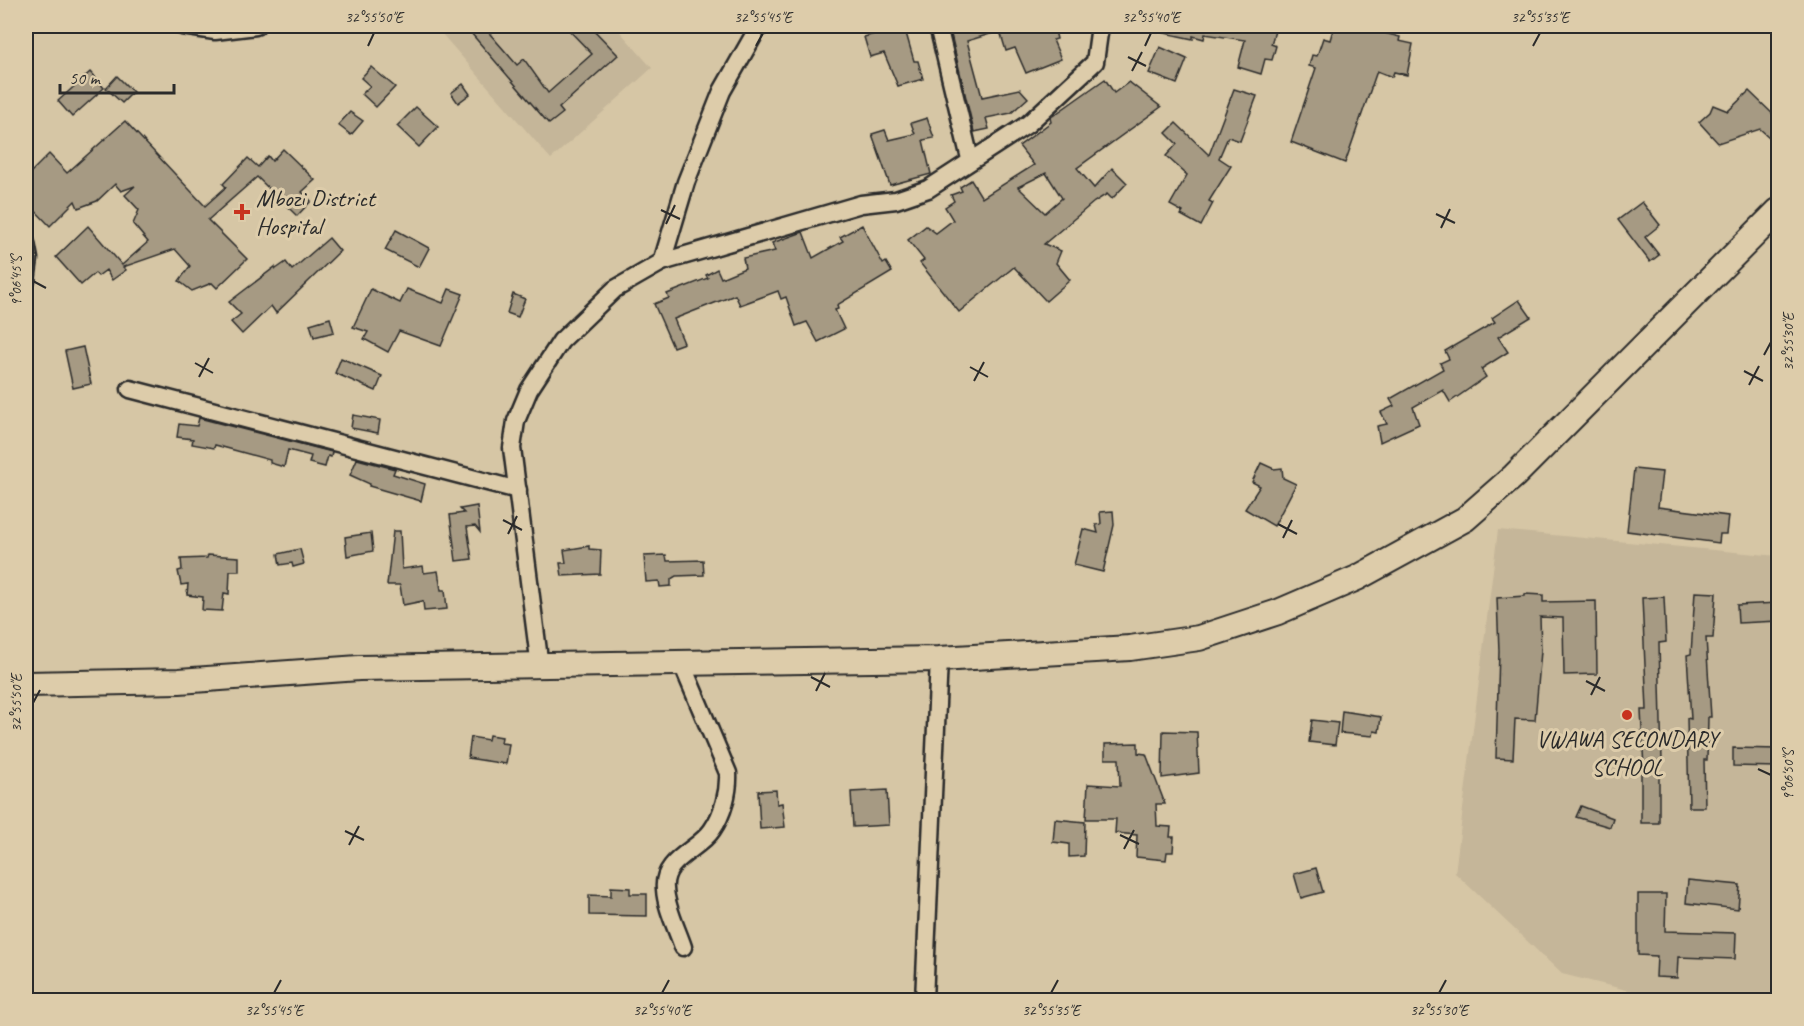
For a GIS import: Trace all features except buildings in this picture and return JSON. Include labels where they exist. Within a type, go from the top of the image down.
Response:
[{"type":"highway","points":[[26,684],[179,681],[359,668],[540,667],[939,659],[1130,648],[1198,638],[1278,612],[1357,578],[1465,519],[1514,476],[1779,211]]},
{"type":"street","points":[[182,26],[215,31],[256,26]]},
{"type":"street","points":[[662,262],[686,182],[722,91],[759,26]]},
{"type":"street","points":[[938,26],[970,159]]},
{"type":"street","points":[[540,667],[512,448],[516,421],[529,390],[561,341],[615,289],[662,262],[861,204],[896,200],[928,189],[970,159],[1028,124],[1095,62],[1100,26]]},
{"type":"street","points":[[26,243],[29,259],[26,281]]},
{"type":"street","points":[[130,389],[518,490]]},
{"type":"street","points":[[924,1000],[939,659]]},
{"type":"street","points":[[682,664],[728,773],[729,788],[711,831],[677,860],[668,872],[664,889],[682,947]]},
{"type":"shaded area","points":[[435,26],[615,26],[652,68],[551,159]]},
{"type":"shaded area","name":"VWAWA SECONDARY SCHOOL","points":[[1498,530],[1778,556],[1778,1000],[1667,1000],[1562,974],[1455,873]]},
{"type":"place","name":"Mbozi District Hospital","points":[[242,212]]},
{"type":"place","name":"VWAWA SECONDARY SCHOOL","points":[[1627,715]]}]
